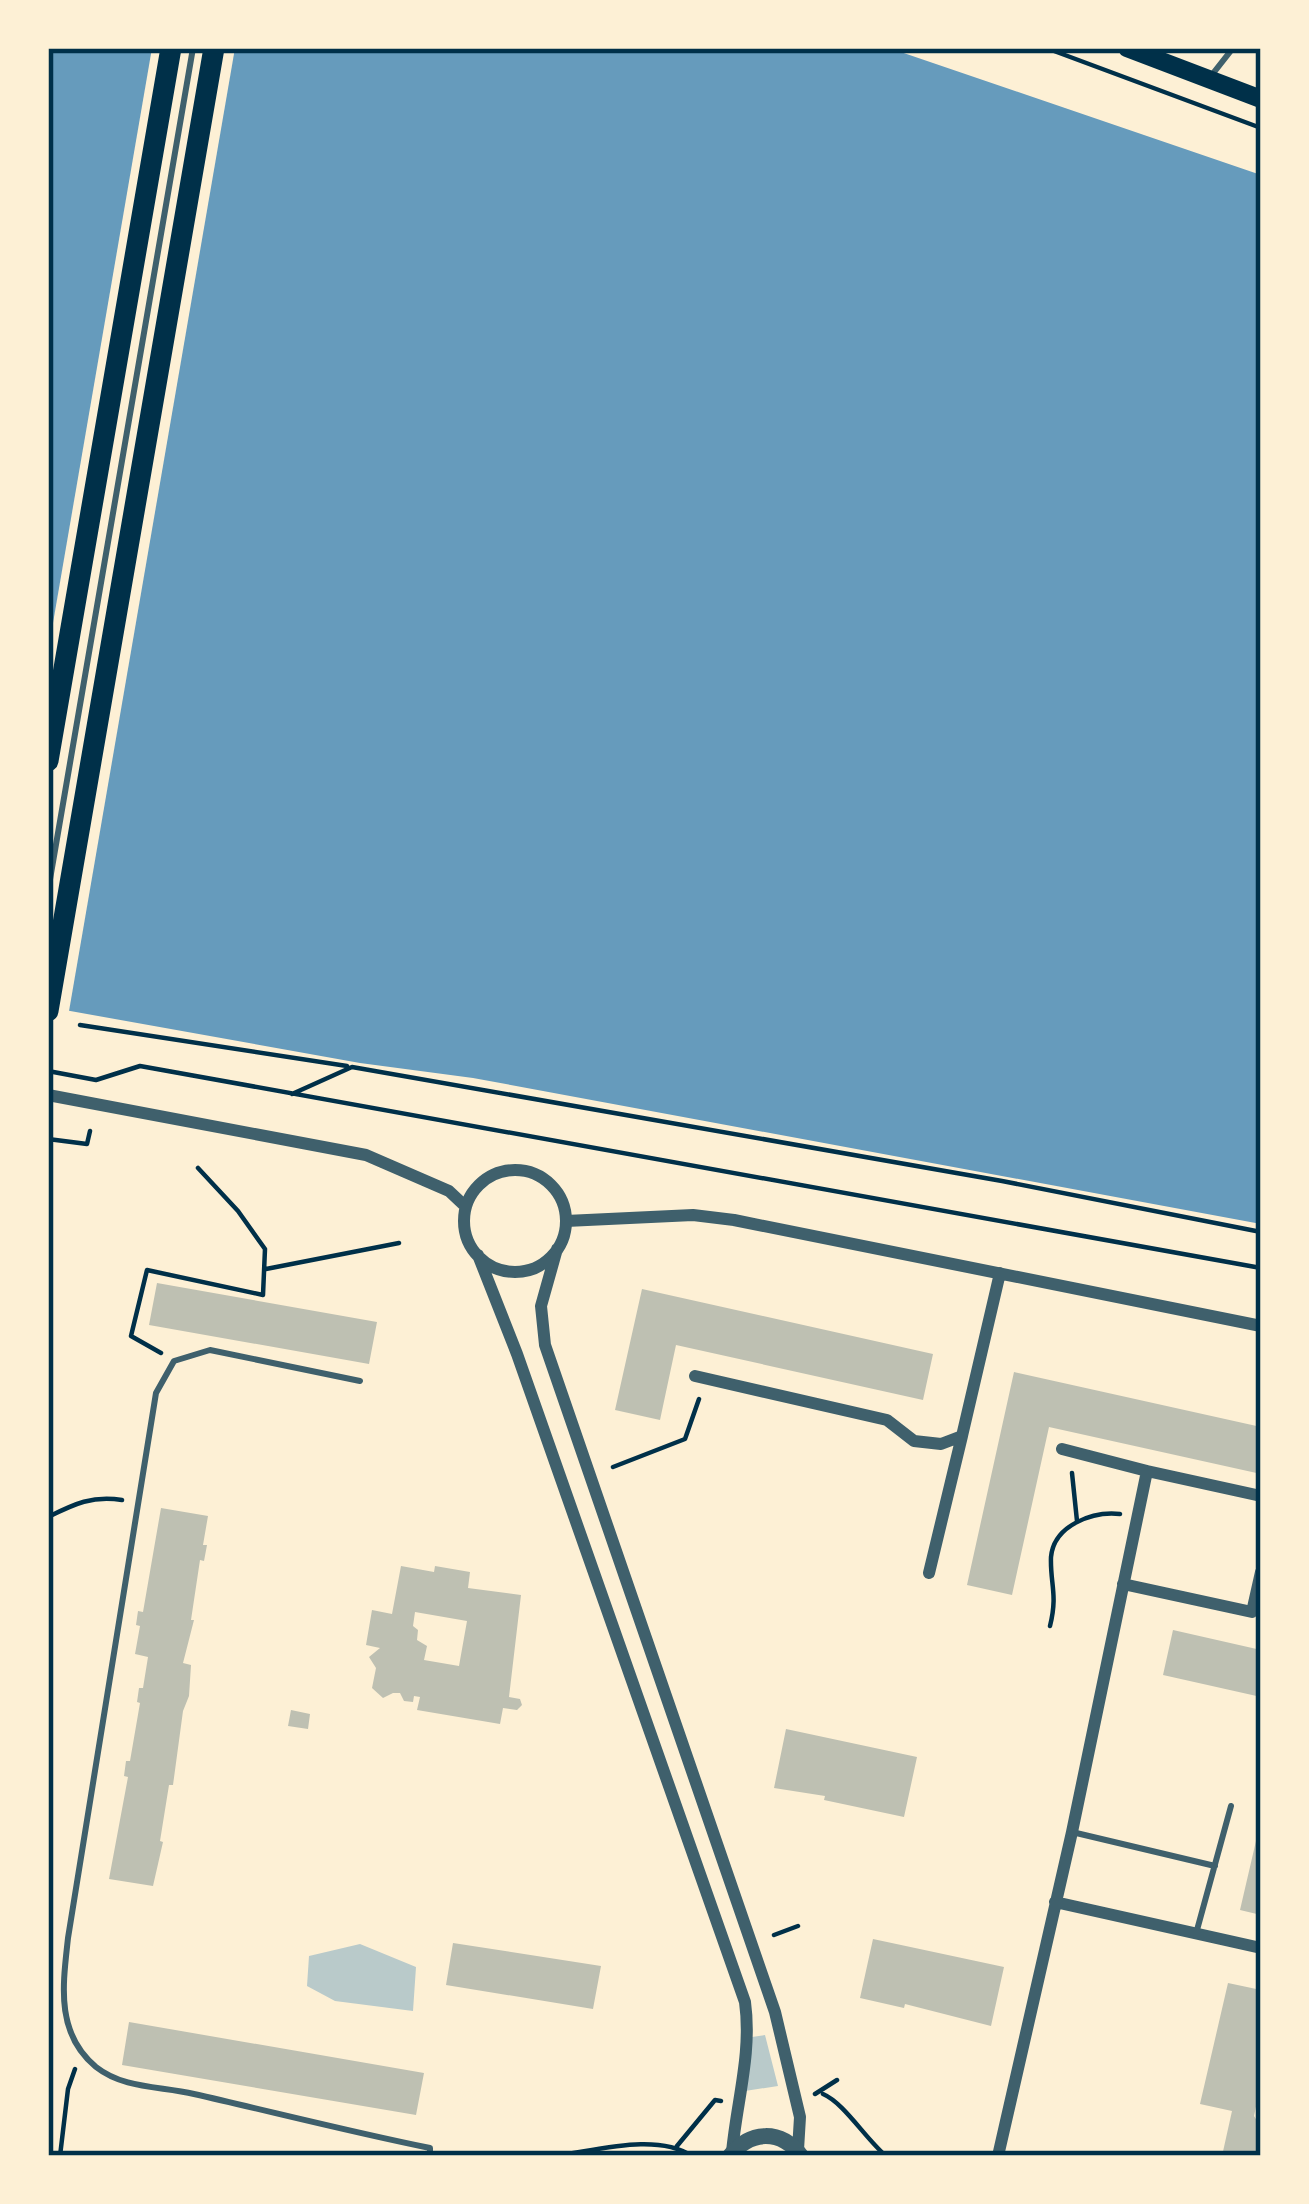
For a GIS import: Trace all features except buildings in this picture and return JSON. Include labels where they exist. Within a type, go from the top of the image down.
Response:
[{"type":"main road","points":[[48,761],[171,48]]},
{"type":"main road","points":[[48,1012],[214,48]]},
{"type":"main road","points":[[1127,48],[1261,99]]},
{"type":"street","points":[[48,1095],[366,1154],[449,1191],[466,1207]]},
{"type":"street","points":[[728,2155],[749,2034],[745,2002],[517,1354],[466,1232],[466,1207],[482,1183],[498,1173],[518,1170],[536,1175],[552,1186],[562,1202],[566,1221],[541,1306],[545,1345],[775,2012],[797,2098],[799,2153]]},
{"type":"street","points":[[566,1221],[693,1215],[1261,1326]]},
{"type":"street","points":[[478,1255],[501,1270],[519,1271],[544,1262],[557,1249]]},
{"type":"street","points":[[929,1574],[1000,1273]]},
{"type":"street","points":[[701,1377],[886,1420],[914,1441],[941,1444],[962,1436]]},
{"type":"street","points":[[1067,1450],[1261,1496]]},
{"type":"street","points":[[998,2156],[1148,1471]]},
{"type":"street","points":[[1123,1584],[1252,1612],[1261,1572]]},
{"type":"street","points":[[1055,1902],[1261,1948]]},
{"type":"street","points":[[728,2155],[762,2135],[779,2138],[799,2153]]},
{"type":"lane","points":[[48,891],[193,48]]},
{"type":"lane","points":[[1208,79],[1233,48]]},
{"type":"lane","points":[[360,1381],[210,1350],[174,1360],[156,1393],[62,1987],[63,2015],[96,2066],[126,2084],[189,2093],[430,2148],[430,2156]]},
{"type":"lane","points":[[1196,1934],[1231,1806]]},
{"type":"lane","points":[[1072,1832],[1215,1866]]},
{"type":"path","points":[[1046,48],[1261,128]]},
{"type":"path","points":[[80,1025],[352,1067],[1002,1181],[1261,1232]]},
{"type":"path","points":[[48,1071],[96,1080],[140,1066],[1261,1268]]},
{"type":"path","points":[[292,1094],[352,1067]]},
{"type":"path","points":[[48,1139],[87,1144],[90,1131]]},
{"type":"path","points":[[174,1360],[131,1336],[147,1270],[263,1294],[265,1249],[198,1168]]},
{"type":"path","points":[[266,1269],[400,1243]]},
{"type":"path","points":[[613,1467],[685,1439],[701,1377]]},
{"type":"path","points":[[1067,1450],[1077,1520]]},
{"type":"path","points":[[48,1516],[82,1500],[102,1497],[140,1503]]},
{"type":"path","points":[[1050,1626],[1056,1588],[1054,1546],[1077,1520],[1110,1513],[1138,1516]]},
{"type":"path","points":[[774,1935],[798,1926]]},
{"type":"path","points":[[60,2156],[68,2089],[74,2070],[87,2056]]},
{"type":"path","points":[[797,2098],[820,2093],[837,2080]]},
{"type":"path","points":[[820,2093],[840,2104],[861,2134],[886,2156]]},
{"type":"path","points":[[676,2146],[716,2100],[737,2103]]},
{"type":"path","points":[[554,2156],[652,2145],[676,2146],[692,2156]]},
{"type":"shaded area","points":[[360,1944],[416,1967],[413,2011],[335,2001],[307,1986],[309,1956]]},
{"type":"shaded area","points":[[765,2035],[778,2086],[745,2091],[752,2037]]},
{"type":"water","points":[[48,48],[889,48],[1261,175],[1261,1224],[473,1078],[360,1063],[48,1007]]},
{"type":"pier","points":[[152,48],[235,48],[68,1017],[48,1013],[48,652]]}]
